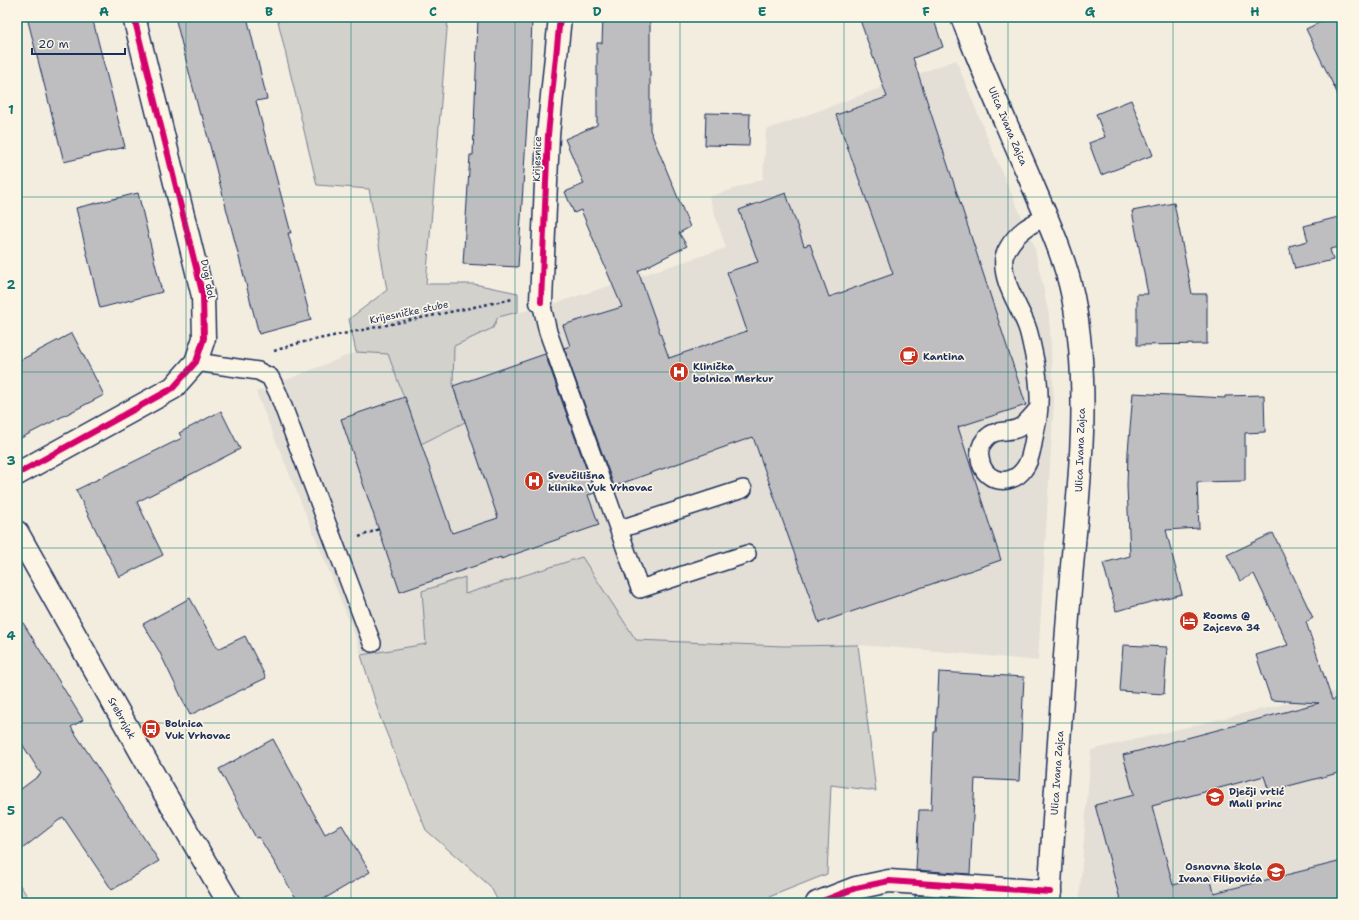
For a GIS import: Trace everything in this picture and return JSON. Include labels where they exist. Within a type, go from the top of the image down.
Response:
[{"type":"main road","name":"Dugi dol","points":[[17,474],[173,388],[196,362],[204,338],[204,296],[134,17]]},
{"type":"main road","name":"Krijesnice","points":[[541,302],[548,135],[560,17]]},
{"type":"main road","name":"Ulica Ivana Zajca","points":[[962,17],[1047,217],[1073,296],[1079,335],[1082,372],[1082,428],[1049,898]]},
{"type":"main road","name":"Srebrnjak","points":[[17,532],[152,771],[229,903]]},
{"type":"main road","points":[[817,903],[856,888],[889,881],[1049,898]]},
{"type":"lane","points":[[1038,408],[1039,392],[1036,365],[1030,336],[1009,286],[1004,270],[1004,255],[1019,232],[1033,223],[1047,217]]},
{"type":"lane","points":[[541,302],[548,332],[620,529],[640,589],[747,554]]},
{"type":"lane","points":[[196,362],[258,371],[270,377],[278,393],[372,643]]},
{"type":"lane","points":[[620,529],[743,490]]},
{"type":"shaded area","points":[[277,17],[448,17],[426,284],[474,284],[518,293],[518,312],[498,317],[493,328],[454,346],[453,386],[465,422],[421,444],[388,354],[356,352],[349,319],[387,290],[369,189],[317,185]]},
{"type":"shaded area","name":"Klinička bolnica Merkur","points":[[956,60],[992,149],[1034,245],[1049,315],[1054,400],[1038,661],[858,645],[783,646],[636,640],[361,655],[355,635],[256,392],[356,352],[553,304],[726,248],[709,197],[763,179],[766,130]]},
{"type":"shaded area","points":[[582,557],[636,640],[783,646],[858,645],[876,791],[831,785],[827,874],[754,903],[499,903],[490,886],[426,830],[380,717],[361,655],[426,644],[422,591],[465,577],[465,594]]},
{"type":"shaded area","name":"Dječji vrtić Mali princ","points":[[1342,690],[1342,903],[1079,903],[1091,750]]},
{"type":"shaded area","points":[[17,881],[32,903],[17,903]]},
{"type":"building","points":[[27,17],[92,17],[125,147],[64,162]]},
{"type":"building","points":[[175,17],[247,17],[267,99],[256,101],[291,233],[288,233],[311,320],[259,334]]},
{"type":"building","points":[[603,17],[650,17],[650,130],[690,227],[679,233],[687,246],[638,271],[669,358],[747,331],[727,272],[758,262],[739,210],[786,193],[804,246],[810,244],[829,297],[893,274],[836,115],[887,97],[859,17],[933,17],[943,47],[913,58],[1026,405],[958,427],[1001,560],[819,623],[753,437],[614,486],[564,348],[570,346],[563,325],[622,307],[581,210],[574,213],[565,192],[584,184],[565,139],[597,125],[597,43],[602,43]]},
{"type":"building","points":[[1331,17],[1342,17],[1342,103],[1306,29]]},
{"type":"building","points":[[478,18],[532,20],[518,267],[463,264],[470,155],[473,155]]},
{"type":"building","points":[[1131,100],[1153,155],[1101,175],[1089,143],[1105,137],[1096,114]]},
{"type":"building","points":[[706,113],[750,114],[749,146],[705,145]]},
{"type":"building","points":[[138,193],[162,292],[100,308],[76,208]]},
{"type":"building","points":[[1174,203],[1192,294],[1207,294],[1207,344],[1137,345],[1137,294],[1148,294],[1132,211]]},
{"type":"building","points":[[1342,216],[1342,246],[1330,249],[1333,260],[1295,269],[1289,246],[1308,241],[1304,226]]},
{"type":"building","points":[[72,333],[104,395],[17,440],[17,362]]},
{"type":"building","name":"Sveučilišna klinika Vuk Vrhovac","points":[[545,354],[595,493],[588,495],[599,525],[400,592],[341,419],[405,397],[452,533],[498,518],[453,386]]},
{"type":"building","points":[[1133,393],[1225,398],[1225,396],[1264,395],[1265,432],[1245,433],[1245,481],[1197,482],[1199,528],[1166,530],[1182,594],[1116,611],[1103,563],[1130,556],[1127,486]]},
{"type":"building","points":[[221,411],[240,449],[137,502],[163,555],[119,577],[76,490],[182,438],[179,433]]},
{"type":"building","points":[[1273,533],[1313,618],[1306,622],[1332,700],[1342,697],[1342,772],[1269,791],[1264,776],[1152,806],[1173,885],[1210,876],[1214,893],[1342,861],[1342,903],[1121,903],[1095,805],[1134,795],[1123,755],[1319,703],[1271,700],[1256,655],[1288,645],[1254,574],[1240,581],[1227,555]]},
{"type":"building","points":[[190,598],[218,649],[245,636],[266,678],[190,715],[159,651],[143,624]]},
{"type":"building","points":[[17,613],[83,720],[71,727],[159,861],[112,890],[63,817],[17,853],[17,792],[41,774],[17,736]]},
{"type":"building","points":[[1123,645],[1167,647],[1164,694],[1120,691]]},
{"type":"building","points":[[939,672],[1024,677],[1019,781],[975,779],[970,874],[916,870],[919,810],[931,810],[934,732],[936,732]]},
{"type":"building","points":[[273,739],[325,834],[342,825],[370,872],[317,903],[299,903],[259,837],[256,838],[219,769]]},
{"type":"building","points":[[915,895],[968,899],[968,903],[915,903]]},
{"type":"cycle path","points":[[17,474],[173,388],[196,362],[204,338],[203,296],[134,17]]},
{"type":"cycle path","points":[[541,302],[548,135],[560,17]]},
{"type":"cycle path","points":[[817,903],[856,888],[889,881],[1050,892]]},
{"type":"place","name":"Kantina","points":[[909,356]]},
{"type":"place","name":"Klinička bolnica Merkur","points":[[679,372]]},
{"type":"place","name":"Sveučilišna klinika Vuk Vrhovac","points":[[534,481]]},
{"type":"place","name":"Rooms @ Zajceva 34","points":[[1189,621]]},
{"type":"place","name":"Bolnica Vuk Vrhovac","points":[[151,729]]},
{"type":"place","name":"Dječji vrtić Mali princ","points":[[1215,797]]},
{"type":"place","name":"Osnovna škola Ivana Filipovića","points":[[1276,872]]}]
